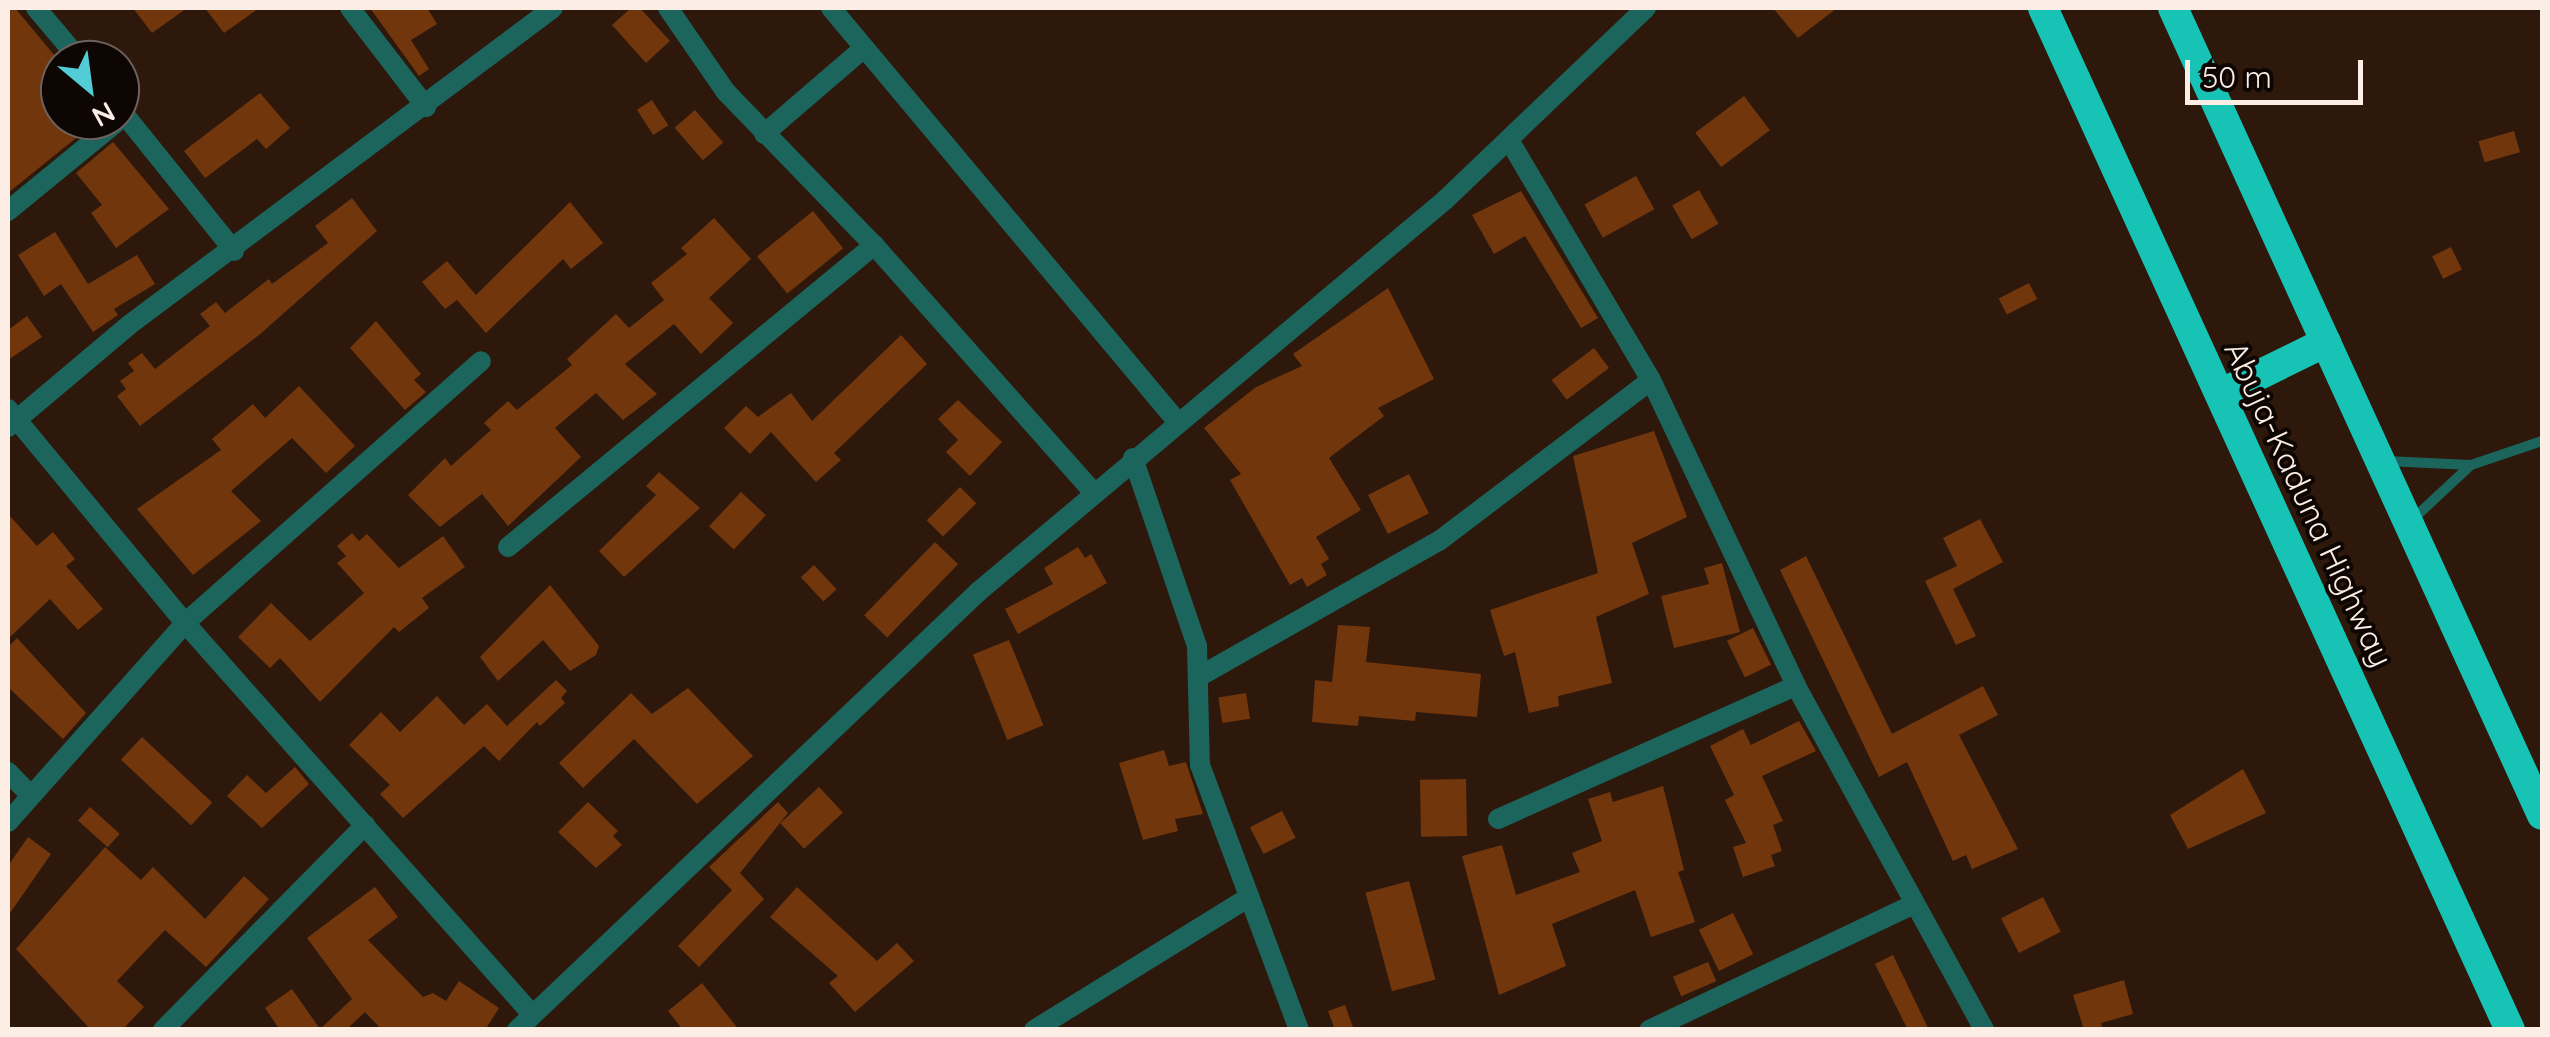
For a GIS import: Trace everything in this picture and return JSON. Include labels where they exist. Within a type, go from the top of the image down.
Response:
[{"type":"highway","name":"Abuja-Kaduna Highway","points":[[2043,8],[2510,1030]]},
{"type":"highway","points":[[2173,8],[2542,815]]},
{"type":"highway","points":[[2220,394],[2326,342]]},
{"type":"street","points":[[36,8],[63,40]]},
{"type":"street","points":[[350,8],[426,107]]},
{"type":"street","points":[[530,1012],[10,419],[129,325],[234,251],[553,8]]},
{"type":"street","points":[[668,8],[764,134],[874,244],[1094,493]]},
{"type":"street","points":[[832,8],[1176,420]]},
{"type":"street","points":[[517,1030],[530,1012],[978,592],[1509,140],[1646,8]]},
{"type":"street","points":[[764,134],[864,48]]},
{"type":"street","points":[[140,139],[234,251]]},
{"type":"street","points":[[8,211],[92,140]]},
{"type":"street","points":[[1509,140],[1651,380],[1796,686],[1984,1030]]},
{"type":"street","points":[[508,547],[874,244]]},
{"type":"street","points":[[8,822],[185,622],[481,361]]},
{"type":"street","points":[[1200,676],[1440,541],[1651,380]]},
{"type":"street","points":[[1133,458],[1197,646],[1200,676],[1194,734],[1200,765],[1299,1030]]},
{"type":"street","points":[[1498,819],[1796,686]]},
{"type":"street","points":[[8,772],[30,795]]},
{"type":"street","points":[[163,1030],[364,825]]},
{"type":"street","points":[[1034,1030],[1250,897]]},
{"type":"street","points":[[1649,1030],[1914,904]]},
{"type":"lane","points":[[2380,460],[2471,465],[2542,441]]},
{"type":"lane","points":[[2409,523],[2471,465]]},
{"type":"building","points":[[8,8],[15,8],[42,40],[40,140],[74,140],[8,193]]},
{"type":"building","points":[[133,8],[187,8],[152,33]]},
{"type":"building","points":[[205,8],[259,8],[224,33]]},
{"type":"building","points":[[370,8],[427,8],[437,24],[411,40],[429,69],[419,76]]},
{"type":"building","points":[[631,8],[640,8],[670,41],[646,63],[612,25]]},
{"type":"building","points":[[1773,8],[1837,8],[1798,38]]},
{"type":"building","points":[[260,93],[290,128],[266,149],[257,139],[205,178],[184,151]]},
{"type":"building","points":[[1744,96],[1770,130],[1721,167],[1695,133]]},
{"type":"building","points":[[652,100],[668,125],[653,135],[637,110]]},
{"type":"building","points":[[695,110],[723,142],[703,160],[675,128]]},
{"type":"building","points":[[2514,131],[2520,152],[2484,162],[2478,141]]},
{"type":"building","points":[[113,142],[169,209],[116,248],[91,213],[102,205],[76,173]]},
{"type":"building","points":[[1636,176],[1654,209],[1603,238],[1584,205]]},
{"type":"building","points":[[1699,190],[1718,224],[1692,239],[1672,206]]},
{"type":"building","points":[[1521,191],[1598,318],[1581,328],[1525,236],[1494,254],[1472,215]]},
{"type":"building","points":[[352,198],[377,231],[259,335],[140,426],[117,396],[126,389],[120,381],[134,371],[128,363],[142,353],[155,369],[210,326],[200,314],[216,302],[225,313],[269,279],[272,284],[328,243],[315,226]]},
{"type":"building","points":[[570,202],[603,243],[571,269],[563,259],[486,333],[457,300],[445,309],[422,282],[447,261],[476,295]]},
{"type":"building","points":[[813,211],[843,248],[787,294],[757,256]]},
{"type":"building","points":[[714,218],[751,259],[709,298],[733,323],[701,354],[674,324],[625,364],[657,394],[623,420],[596,393],[555,428],[581,457],[508,526],[482,494],[440,527],[408,495],[445,458],[451,466],[491,430],[484,423],[508,401],[517,410],[572,365],[567,359],[616,314],[629,328],[664,300],[651,283],[687,254],[681,248]]},
{"type":"building","points":[[55,232],[88,284],[137,255],[155,284],[114,309],[118,315],[93,332],[61,284],[44,296],[18,255]]},
{"type":"building","points":[[2451,247],[2462,269],[2443,279],[2432,256]]},
{"type":"building","points":[[2029,283],[2037,299],[2007,314],[1999,298]]},
{"type":"building","points":[[1388,288],[1434,379],[1378,408],[1384,416],[1329,458],[1361,510],[1316,537],[1329,559],[1321,564],[1327,575],[1307,587],[1302,578],[1290,585],[1230,480],[1241,474],[1204,428],[1256,387],[1302,366],[1293,354]]},
{"type":"building","points":[[27,316],[42,337],[8,360],[8,330]]},
{"type":"building","points":[[376,321],[421,374],[414,380],[426,392],[405,410],[350,348]]},
{"type":"building","points":[[901,335],[927,364],[834,453],[841,460],[816,482],[771,432],[750,454],[724,428],[746,406],[758,417],[791,393],[812,421]]},
{"type":"building","points":[[1594,348],[1609,368],[1567,400],[1552,380]]},
{"type":"building","points":[[299,386],[355,446],[326,473],[292,438],[231,491],[261,521],[193,575],[137,509],[221,450],[212,439],[253,404],[265,418]]},
{"type":"building","points":[[958,400],[1002,442],[970,476],[946,452],[958,440],[938,419]]},
{"type":"building","points":[[1654,431],[1687,517],[1632,543],[1649,594],[1596,617],[1612,683],[1558,696],[1559,706],[1529,713],[1515,652],[1504,656],[1490,610],[1598,573],[1573,456]]},
{"type":"building","points":[[659,472],[700,508],[624,577],[599,551],[656,495],[646,486]]},
{"type":"building","points":[[1409,474],[1429,513],[1388,534],[1368,495]]},
{"type":"building","points":[[960,487],[976,503],[943,536],[927,520]]},
{"type":"building","points":[[741,492],[766,515],[734,550],[709,526]]},
{"type":"building","points":[[8,514],[37,546],[53,532],[75,559],[66,566],[103,609],[78,630],[50,599],[8,639]]},
{"type":"building","points":[[1980,519],[2003,562],[1953,589],[1976,636],[1956,645],[1925,581],[1957,566],[1943,538]]},
{"type":"building","points":[[352,533],[359,541],[367,534],[399,568],[443,536],[465,567],[422,598],[429,608],[399,632],[394,627],[320,702],[280,658],[270,668],[238,637],[271,603],[310,641],[364,593],[337,563],[346,556],[337,546]]},
{"type":"building","points":[[935,542],[958,564],[887,638],[864,615]]},
{"type":"building","points":[[1078,547],[1085,558],[1091,554],[1107,583],[1018,634],[1005,609],[1053,584],[1044,568]]},
{"type":"building","points":[[1806,556],[1892,734],[1983,686],[1998,715],[1959,735],[2018,849],[1972,869],[1966,855],[1953,861],[1907,762],[1879,777],[1780,570]]},
{"type":"building","points":[[1722,563],[1740,632],[1674,648],[1661,596],[1709,584],[1704,568]]},
{"type":"building","points":[[814,565],[837,589],[823,601],[801,577]]},
{"type":"building","points":[[550,585],[599,646],[596,655],[570,671],[543,640],[498,681],[480,657]]},
{"type":"building","points":[[1338,625],[1370,627],[1366,662],[1481,674],[1477,717],[1416,712],[1415,721],[1359,716],[1358,726],[1312,722],[1315,680],[1332,682]]},
{"type":"building","points":[[1753,628],[1771,665],[1745,678],[1727,641]]},
{"type":"building","points":[[17,638],[86,713],[63,739],[8,687],[8,647]]},
{"type":"building","points":[[1009,640],[1043,725],[1007,740],[973,655]]},
{"type":"building","points":[[556,680],[567,691],[561,698],[565,703],[540,726],[537,722],[499,761],[484,746],[403,818],[380,794],[390,785],[349,745],[381,712],[400,732],[437,696],[464,725],[487,704],[507,726]]},
{"type":"building","points":[[688,688],[753,756],[697,804],[634,739],[583,788],[559,763],[631,693],[652,714]]},
{"type":"building","points":[[1246,693],[1250,719],[1222,723],[1218,697]]},
{"type":"building","points":[[1799,721],[1816,751],[1762,776],[1783,821],[1773,825],[1782,851],[1771,855],[1775,866],[1743,877],[1733,847],[1746,843],[1725,800],[1734,795],[1710,746],[1743,729],[1751,745]]},
{"type":"building","points":[[142,737],[212,802],[191,825],[121,760]]},
{"type":"building","points":[[1164,750],[1169,766],[1186,762],[1203,814],[1175,819],[1178,831],[1143,840],[1119,763]]},
{"type":"building","points":[[295,767],[309,784],[262,828],[227,796],[247,775],[266,793]]},
{"type":"building","points":[[2243,769],[2266,813],[2188,849],[2170,815]]},
{"type":"building","points":[[1466,779],[1467,836],[1421,837],[1420,780]]},
{"type":"building","points":[[1663,786],[1684,870],[1678,872],[1695,922],[1651,937],[1635,890],[1552,924],[1566,966],[1499,995],[1462,856],[1502,845],[1516,895],[1580,872],[1572,853],[1602,841],[1588,799],[1610,792],[1613,802]]},
{"type":"building","points":[[819,787],[843,813],[804,849],[780,823]]},
{"type":"building","points":[[588,802],[618,831],[613,836],[622,845],[596,868],[558,832]]},
{"type":"building","points":[[778,802],[788,813],[740,873],[764,899],[699,967],[678,946],[732,890],[709,867]]},
{"type":"building","points":[[90,807],[120,834],[108,847],[78,820]]},
{"type":"building","points":[[1282,811],[1296,838],[1264,854],[1250,827]]},
{"type":"building","points":[[28,837],[51,854],[8,916],[8,866]]},
{"type":"building","points":[[105,847],[141,880],[153,867],[205,919],[244,876],[269,899],[206,967],[165,930],[117,981],[144,1007],[122,1030],[91,1030],[16,949]]},
{"type":"building","points":[[1409,881],[1435,980],[1392,991],[1366,893]]},
{"type":"building","points":[[375,887],[398,917],[368,940],[423,997],[433,993],[446,1001],[459,981],[499,1008],[485,1030],[382,1030],[365,1012],[346,1030],[280,1030],[265,1008],[292,989],[320,1029],[352,999],[307,938]]},
{"type":"building","points":[[797,887],[877,961],[897,943],[914,961],[855,1012],[829,983],[838,976],[770,917]]},
{"type":"building","points":[[2043,897],[2061,932],[2019,953],[2001,918]]},
{"type":"building","points":[[1733,913],[1753,954],[1719,971],[1699,930]]},
{"type":"building","points":[[1893,955],[1929,1030],[1908,1030],[1875,964]]},
{"type":"building","points":[[1708,962],[1716,981],[1681,996],[1673,977]]},
{"type":"building","points":[[2124,980],[2133,1014],[2101,1023],[2103,1030],[2084,1030],[2073,995]]},
{"type":"building","points":[[702,983],[739,1030],[683,1030],[668,1011]]},
{"type":"building","points":[[1345,1005],[1354,1030],[1335,1030],[1328,1011]]}]
